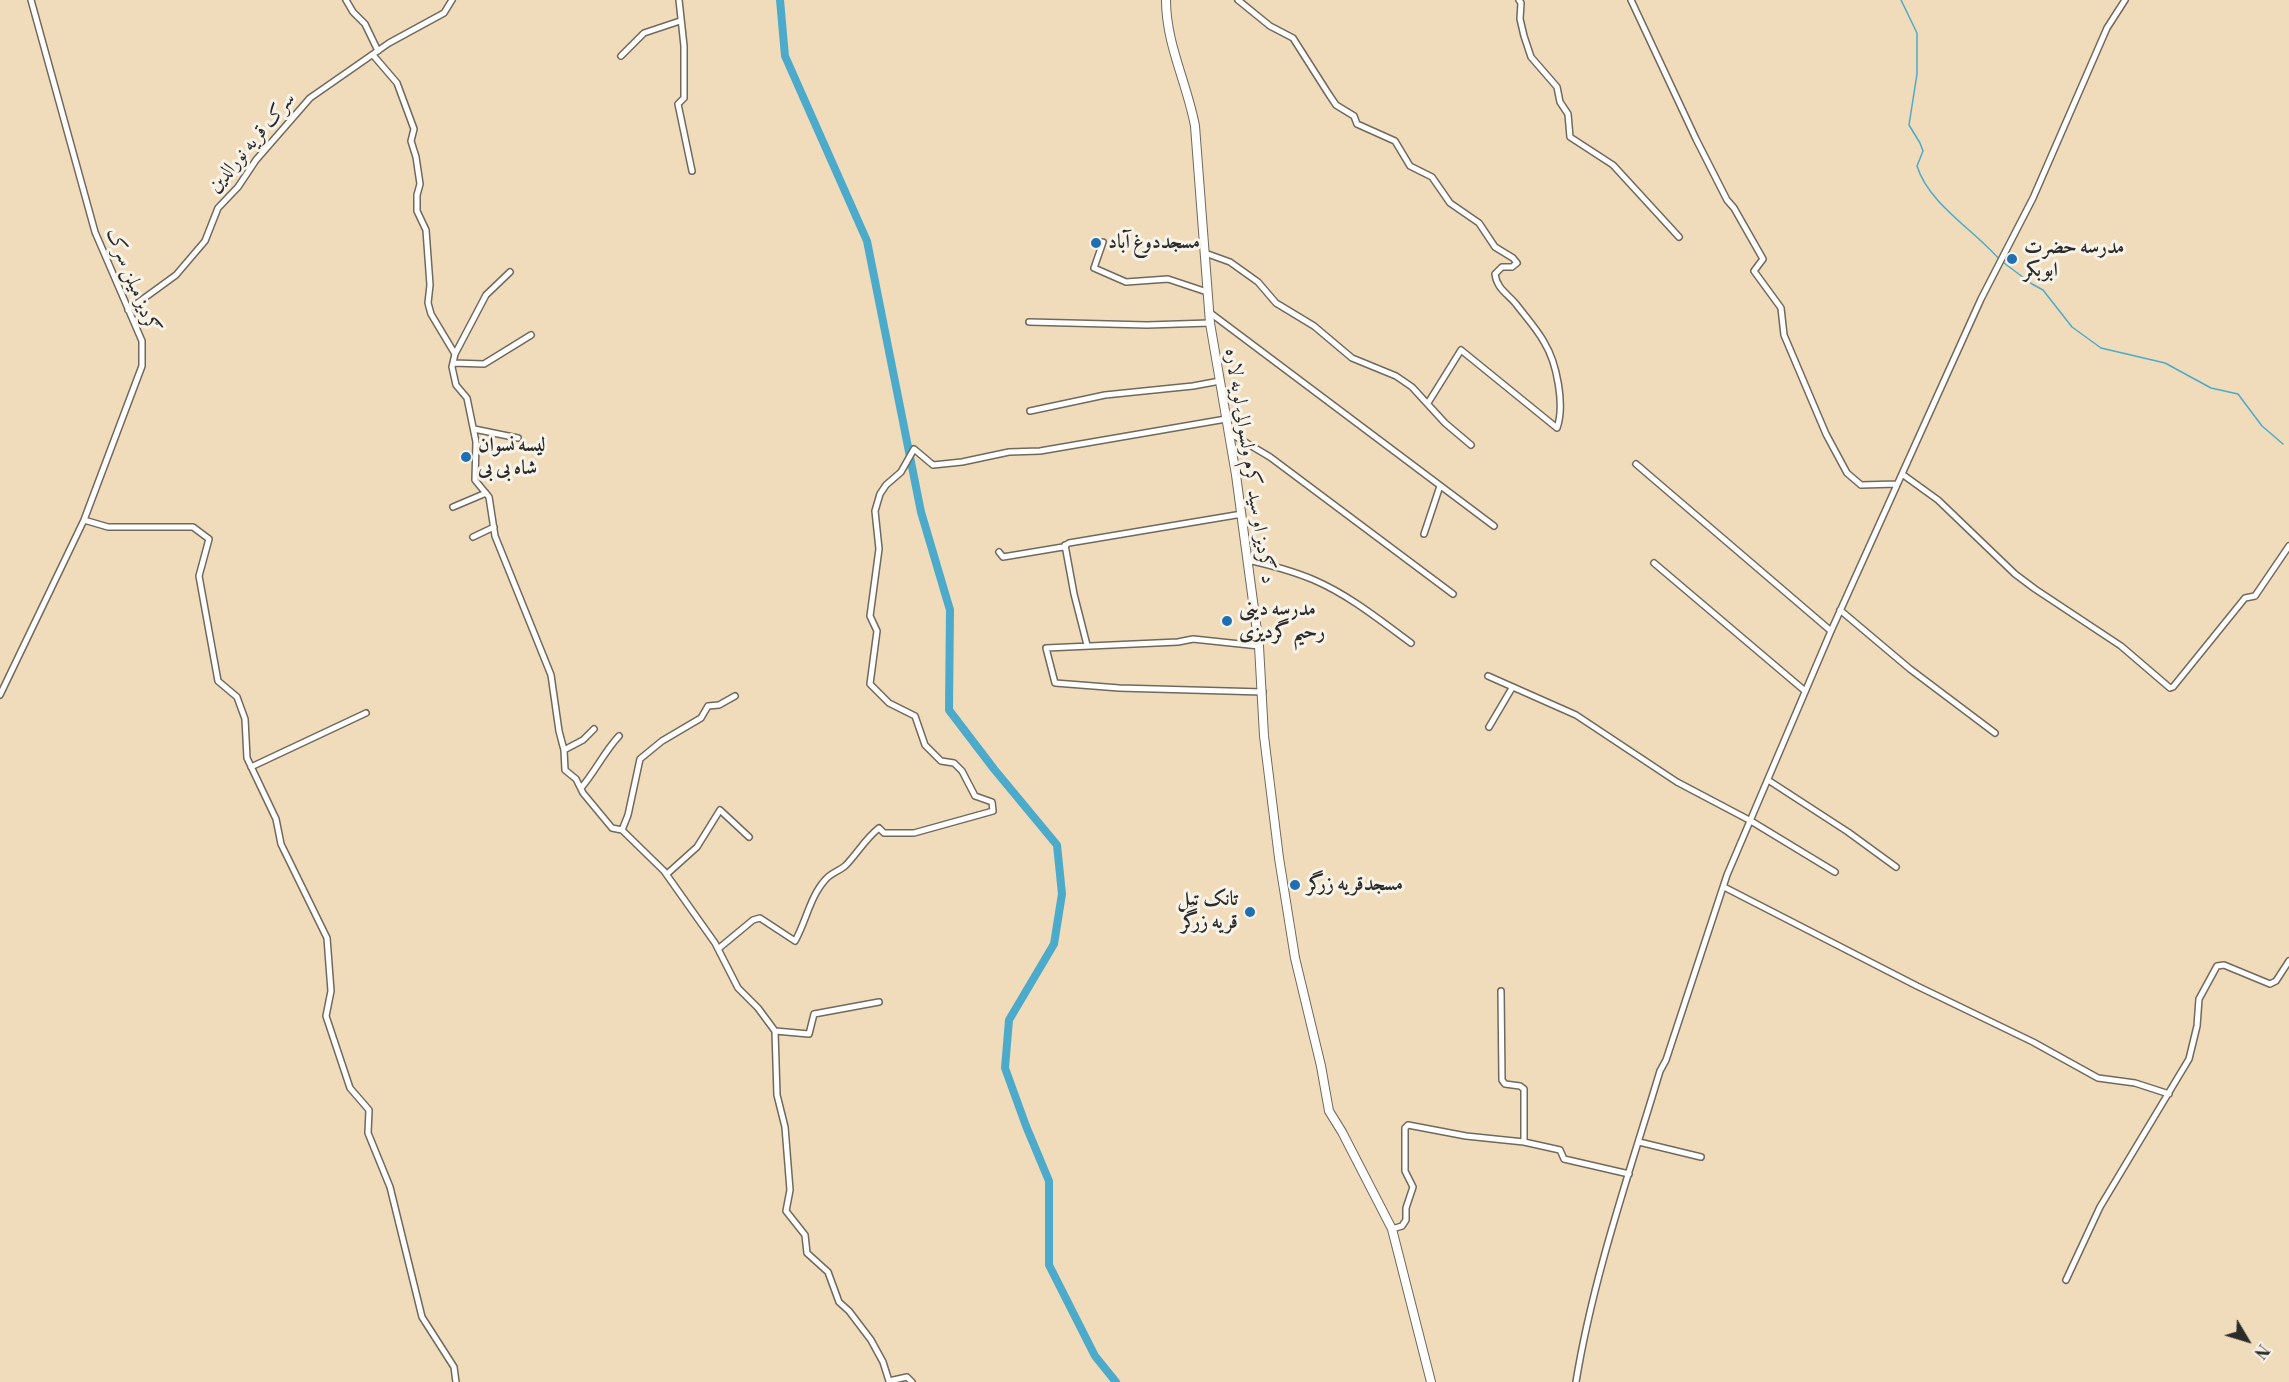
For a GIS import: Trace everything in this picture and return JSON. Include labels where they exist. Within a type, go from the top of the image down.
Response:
[{"type":"highway","name":"د ګردیز او سید کرم ولسوالۍ لویه لاره","points":[[1166,0],[1167,27],[1190,98],[1195,126],[1210,323],[1242,514],[1259,646],[1264,736],[1279,858],[1295,958],[1321,1066],[1329,1111],[1392,1229],[1431,1382]]},
{"type":"street","name":"ګردیز میلن سرک","points":[[0,695],[84,520],[142,366],[142,341],[95,232],[31,0]]},
{"type":"street","points":[[346,0],[353,12],[365,24],[376,53],[397,83],[414,129],[411,141],[420,184],[417,211],[426,230],[430,285],[428,303],[431,314],[455,354]]},
{"type":"street","name":"سرک قریه نورالدین","points":[[128,310],[176,275],[205,241],[218,208],[238,187],[256,160],[310,98],[389,43],[444,13],[452,0]]},
{"type":"street","points":[[679,0],[684,46],[684,98],[678,104],[692,171]]},
{"type":"street","points":[[1238,0],[1270,26],[1293,38],[1336,105],[1353,116],[1357,124],[1395,141],[1410,166],[1432,177],[1450,203],[1479,223],[1495,247],[1517,263],[1512,267],[1502,267],[1495,274],[1496,283],[1545,342],[1559,384],[1561,416],[1557,428],[1461,350],[1428,403]]},
{"type":"street","points":[[1519,0],[1524,36],[1532,57],[1557,87],[1560,102],[1568,114],[1570,137],[1613,165],[1679,237]]},
{"type":"street","points":[[1631,0],[1727,200],[1734,208],[1763,259],[1754,271],[1781,308],[1784,335],[1826,434],[1847,473],[1861,484],[1897,484]]},
{"type":"street","points":[[1576,1382],[1585,1334],[1629,1174],[1660,1071],[1666,1060],[1724,887],[1830,631],[1981,299],[2032,198],[2107,28],[2124,0]]},
{"type":"street","points":[[621,56],[644,33],[680,21]]},
{"type":"street","points":[[1103,242],[1094,268],[1126,282],[1168,279],[1207,292]]},
{"type":"street","points":[[1205,253],[1230,262],[1258,282],[1276,303],[1314,326],[1352,358],[1396,376],[1412,387],[1445,423],[1471,445]]},
{"type":"street","points":[[510,272],[486,295],[455,354],[453,363],[456,385],[466,399],[474,429],[475,480],[489,497],[495,536],[551,675],[564,750],[565,770],[576,779],[612,828],[622,830],[667,874],[718,949],[738,988],[758,1008],[775,1031],[777,1095],[785,1127],[790,1190],[786,1211],[805,1235],[807,1253],[828,1272],[839,1302],[849,1311],[871,1340],[883,1362],[889,1381],[907,1377],[912,1382]]},
{"type":"street","points":[[1209,312],[1494,526]]},
{"type":"street","points":[[1029,322],[1147,325],[1210,323]]},
{"type":"street","points":[[453,363],[484,364],[531,335]]},
{"type":"street","points":[[1030,411],[1105,395],[1220,381]]},
{"type":"street","points":[[718,949],[753,920],[760,918],[795,941],[804,917],[825,879],[845,865],[867,838],[879,828],[884,833],[914,833],[993,811],[992,802],[975,796],[962,771],[954,763],[942,761],[925,745],[915,716],[889,703],[870,684],[877,631],[870,615],[879,549],[875,511],[880,494],[886,485],[901,472],[914,449],[933,465],[962,462],[1009,452],[1040,451],[1226,419]]},
{"type":"street","points":[[474,429],[518,438]]},
{"type":"street","points":[[1228,432],[1270,457],[1453,594]]},
{"type":"street","points":[[1636,464],[1830,631]]},
{"type":"street","points":[[1902,474],[1938,500],[2015,574],[2121,646],[2170,688],[2245,598],[2256,594],[2289,546]]},
{"type":"street","points":[[1424,534],[1440,486]]},
{"type":"street","points":[[453,507],[486,493]]},
{"type":"street","points":[[999,552],[1003,557],[1063,548],[1065,544],[1242,514]]},
{"type":"street","points":[[84,520],[108,527],[193,527],[209,539],[199,576],[218,681],[237,697],[245,719],[247,758],[276,819],[281,844],[327,938],[331,991],[326,1016],[350,1088],[369,1110],[368,1133],[390,1187],[422,1317],[454,1367],[456,1382]]},
{"type":"street","points":[[473,537],[494,527]]},
{"type":"street","points":[[1065,544],[1074,594],[1087,645]]},
{"type":"street","points":[[1248,560],[1273,566],[1323,584],[1411,643]]},
{"type":"street","points":[[1654,563],[1805,691]]},
{"type":"street","points":[[1840,610],[1910,669],[1995,733]]},
{"type":"street","points":[[1259,646],[1193,639],[1178,642],[1046,648],[1055,683],[1119,688],[1263,692]]},
{"type":"street","points":[[1488,676],[1576,716],[1677,782],[1751,821],[1835,872]]},
{"type":"street","points":[[1489,727],[1512,688]]},
{"type":"street","points":[[622,830],[628,815],[640,759],[662,741],[701,718],[708,706],[719,705],[735,696]]},
{"type":"street","points":[[251,767],[366,713]]},
{"type":"street","points":[[564,750],[583,740],[594,729]]},
{"type":"street","points":[[581,788],[593,774],[610,745],[619,736]]},
{"type":"street","points":[[1768,780],[1848,832],[1896,867]]},
{"type":"street","points":[[667,874],[697,847],[720,810],[749,837]]},
{"type":"street","points":[[1724,887],[1917,986],[2033,1042],[2098,1078],[2135,1083],[2169,1094]]},
{"type":"street","points":[[2066,1280],[2100,1207],[2189,1059],[2198,1026],[2199,999],[2217,966],[2224,964],[2270,984],[2276,981],[2289,961]]},
{"type":"street","points":[[1501,991],[1502,1080],[1524,1089],[1524,1142]]},
{"type":"street","points":[[775,1031],[809,1034],[814,1014],[879,1002]]},
{"type":"street","points":[[1392,1229],[1402,1226],[1406,1220],[1406,1208],[1412,1192],[1410,1178],[1405,1171],[1406,1126],[1466,1136],[1524,1142],[1560,1150],[1564,1160],[1629,1174]]},
{"type":"street","points":[[1639,1142],[1701,1156]]},
{"type":"waterway","points":[[780,0],[785,56],[867,241],[921,512],[950,610],[949,710],[1057,845],[1062,894],[1054,944],[1009,1020],[1005,1068],[1049,1181],[1049,1265],[1095,1356],[1116,1382]]},
{"type":"waterway","points":[[1901,0],[1917,33],[1917,74],[1909,125],[1923,151],[1917,166],[1923,180],[1941,204],[1999,259]]},
{"type":"waterway","points":[[2004,263],[2043,290],[2072,327],[2101,348],[2165,363],[2211,388],[2238,394],[2262,426],[2283,444]]},
{"type":"place","name":"مسجددوغ آباد","points":[[1096,243]]},
{"type":"place","name":"مدرسه حضرت ابوبکر","points":[[2012,259]]},
{"type":"place","name":"لیسه نسوان شاه بی بی","points":[[466,457]]},
{"type":"place","name":"مدرسه دینی رحیم گردیزی","points":[[1227,621]]},
{"type":"place","name":"مسجدقریه زرگر","points":[[1295,885]]},
{"type":"place","name":"تانک تیل قریه زرگر","points":[[1250,912]]}]
